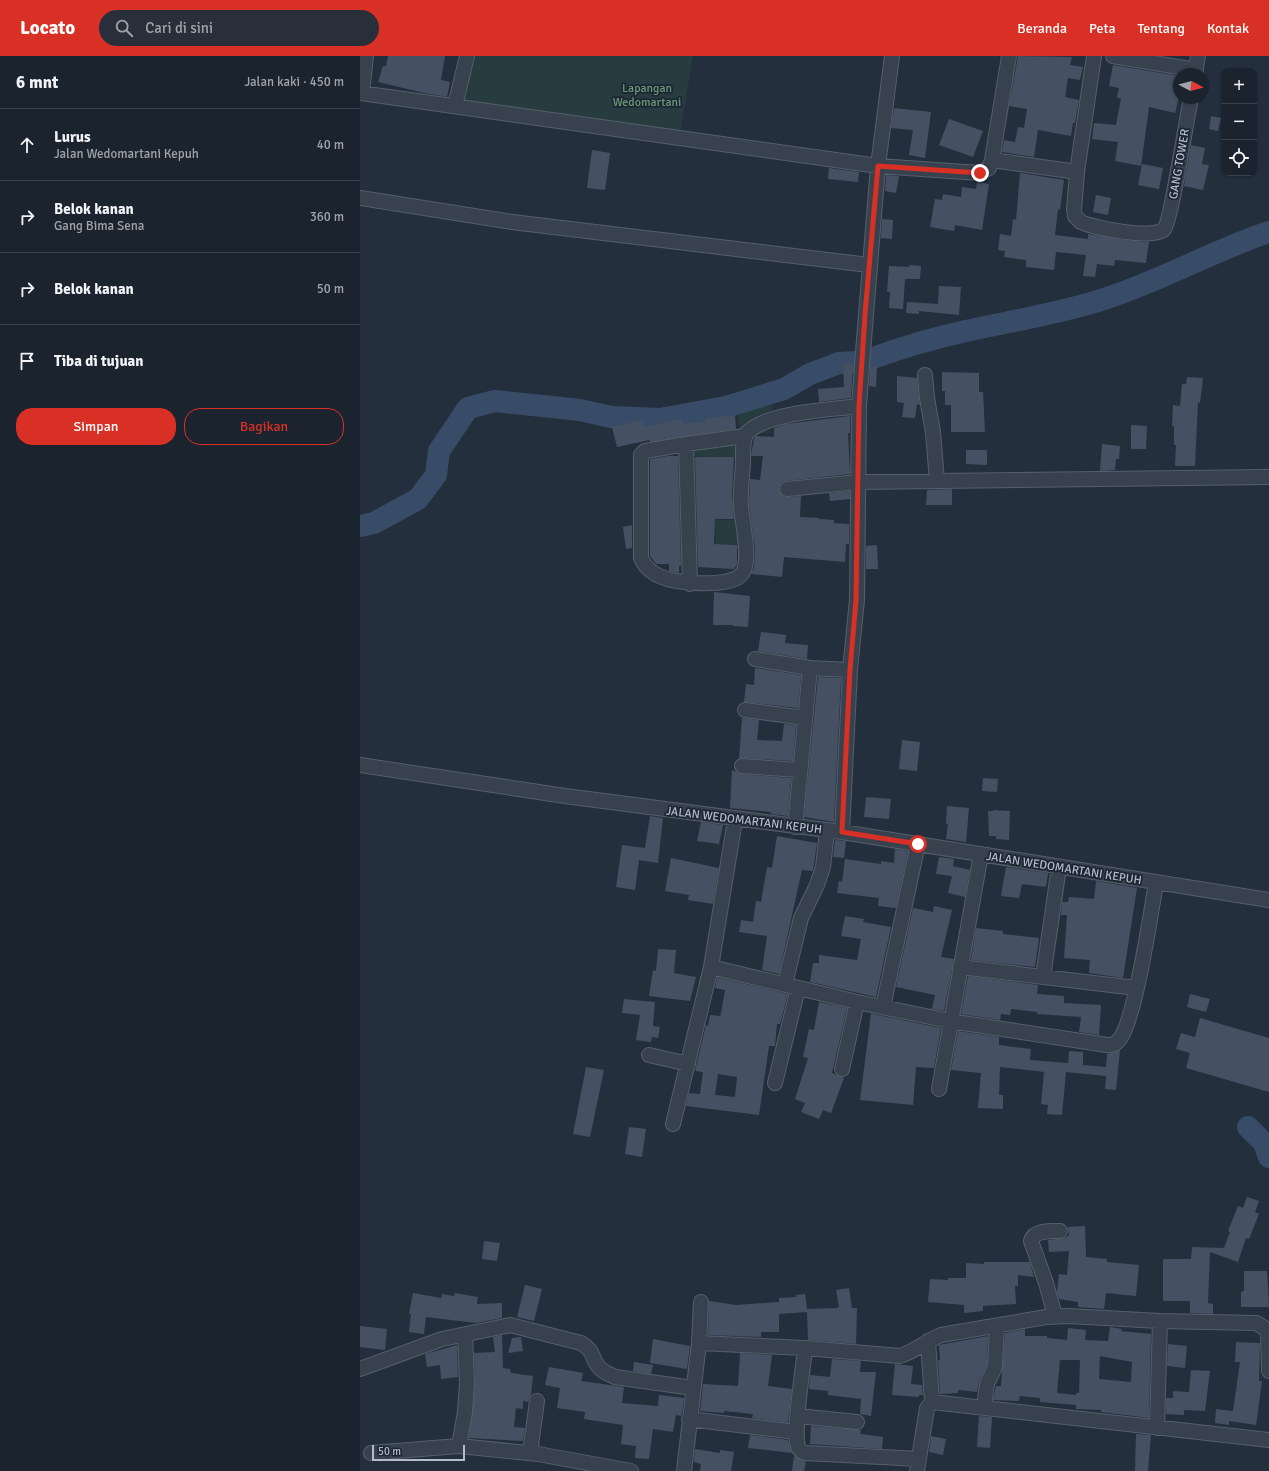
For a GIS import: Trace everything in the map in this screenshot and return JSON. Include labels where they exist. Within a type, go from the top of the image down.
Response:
[{"type":"street","points":[[366,56],[361,93],[878,166],[980,173],[989,168],[992,160],[1009,56]]},
{"type":"street","points":[[455,106],[467,56]]},
{"type":"street","points":[[842,832],[850,670],[856,600],[859,406],[878,166],[892,56]]},
{"type":"street","points":[[992,160],[1077,172],[1094,56]]},
{"type":"street","points":[[1113,56],[1196,67]]},
{"type":"street","name":"GANG TOWER","points":[[1077,172],[1074,210],[1075,216],[1081,222],[1142,234],[1159,233],[1165,229],[1170,208],[1189,104]]},
{"type":"street","points":[[360,198],[512,222],[869,265]]},
{"type":"street","points":[[925,375],[927,398],[933,432],[937,481]]},
{"type":"street","points":[[745,436],[741,506],[745,535],[745,566],[743,572],[737,578],[728,581],[690,584],[660,578],[643,563],[640,553],[641,455],[645,451],[745,436],[757,425],[776,419],[800,413],[859,406]]},
{"type":"street","points":[[686,444],[690,584]]},
{"type":"street","points":[[787,489],[859,482],[1269,477]]},
{"type":"street","points":[[755,659],[810,668],[850,670]]},
{"type":"street","points":[[795,827],[799,770],[810,668]]},
{"type":"street","points":[[745,710],[805,718]]},
{"type":"street","name":"JALAN WEDOMARTANI KEPUH","points":[[360,764],[735,820],[842,832],[1269,900]]},
{"type":"street","points":[[742,766],[799,770]]},
{"type":"street","points":[[673,1124],[712,967],[735,820]]},
{"type":"street","points":[[775,1083],[801,918],[817,885],[823,867],[827,831]]},
{"type":"street","points":[[883,1007],[918,844]]},
{"type":"street","points":[[939,1089],[981,854]]},
{"type":"street","points":[[1043,977],[1059,867]]},
{"type":"street","points":[[712,967],[857,1002],[950,1021],[1107,1046],[1114,1044],[1122,1037],[1134,1004],[1156,883]]},
{"type":"street","points":[[960,967],[1136,988]]},
{"type":"street","points":[[842,1069],[857,1002]]},
{"type":"street","points":[[649,1055],[688,1064]]},
{"type":"street","points":[[1055,1316],[1032,1241],[1035,1235],[1040,1233],[1060,1231]]},
{"type":"street","points":[[684,1471],[699,1343],[701,1302]]},
{"type":"street","points":[[699,1343],[805,1348],[900,1356],[912,1352],[928,1341],[941,1335],[1055,1316],[1084,1316],[1160,1322],[1257,1323],[1268,1331],[1269,1371]]},
{"type":"street","points":[[1157,1428],[1160,1322]]},
{"type":"street","points":[[360,1369],[442,1339],[504,1326],[517,1325],[581,1343],[590,1349],[597,1366],[603,1372],[615,1377],[693,1388]]},
{"type":"street","points":[[984,1407],[987,1384],[995,1367],[997,1326]]},
{"type":"street","points":[[459,1446],[465,1412],[467,1384],[465,1335]]},
{"type":"street","points":[[805,1348],[796,1432],[799,1449],[805,1453],[918,1465],[927,1408],[932,1402],[928,1341]]},
{"type":"street","points":[[530,1453],[537,1401]]},
{"type":"street","points":[[932,1402],[1269,1440]]},
{"type":"street","points":[[798,1416],[856,1422]]},
{"type":"street","points":[[689,1419],[796,1432]]},
{"type":"street","points":[[371,1453],[459,1446],[530,1453],[631,1471]]},
{"type":"green space","name":"Lapangan Wedomartani","points":[[467,56],[693,56],[679,139],[455,106]]},
{"type":"green space","points":[[773,401],[769,433],[740,434],[737,410]]},
{"type":"green space","points":[[741,437],[738,458],[689,456],[689,445]]},
{"type":"green space","points":[[715,520],[743,520],[743,544],[716,544]]},
{"type":"building","points":[[388,56],[445,56],[441,80],[450,82],[447,97],[378,82],[383,66],[386,66]]},
{"type":"building","points":[[1018,56],[1072,57],[1070,65],[1083,67],[1080,80],[1068,78],[1065,97],[1079,100],[1071,136],[1038,130],[1034,157],[1002,152],[1004,140],[1015,142],[1018,127],[1024,128],[1027,109],[1009,106]]},
{"type":"building","points":[[1113,65],[1173,75],[1173,104],[1177,104],[1175,113],[1149,107],[1141,166],[1115,161],[1118,142],[1092,139],[1094,123],[1116,125],[1121,98],[1117,98],[1119,88],[1109,86]]},
{"type":"building","points":[[894,108],[931,112],[925,158],[909,155],[913,130],[891,128]]},
{"type":"building","points":[[1211,116],[1221,118],[1218,131],[1209,129]]},
{"type":"building","points":[[949,119],[983,131],[973,157],[939,145]]},
{"type":"building","points":[[1191,145],[1205,148],[1202,164],[1209,165],[1203,190],[1184,186]]},
{"type":"building","points":[[592,150],[610,153],[605,190],[587,188]]},
{"type":"building","points":[[1142,164],[1163,168],[1159,189],[1138,185]]},
{"type":"building","points":[[829,168],[859,172],[858,182],[828,179]]},
{"type":"building","points":[[1020,173],[1064,180],[1060,210],[1058,209],[1055,235],[1088,239],[1088,234],[1123,240],[1149,242],[1146,263],[1115,260],[1114,266],[1097,264],[1095,277],[1083,276],[1086,255],[1056,252],[1054,270],[1026,267],[1026,260],[1004,257],[1005,251],[998,250],[1000,234],[1011,236],[1013,219],[1016,220]]},
{"type":"building","points":[[886,175],[899,176],[896,193],[885,191]]},
{"type":"building","points":[[977,182],[989,184],[982,230],[955,225],[954,231],[930,227],[935,199],[942,200],[943,194],[961,197],[962,187],[976,189]]},
{"type":"building","points":[[1096,195],[1111,198],[1108,215],[1093,212]]},
{"type":"building","points":[[882,219],[893,220],[892,239],[881,238]]},
{"type":"building","points":[[909,265],[921,266],[920,279],[905,279],[903,309],[889,308],[890,292],[887,292],[889,266],[909,267]]},
{"type":"building","points":[[939,286],[961,287],[959,315],[919,311],[919,314],[906,313],[907,302],[938,304]]},
{"type":"building","points":[[853,363],[851,398],[819,402],[818,389],[844,387],[843,364]]},
{"type":"building","points":[[870,366],[877,366],[876,387],[869,386]]},
{"type":"building","points":[[942,372],[979,373],[979,392],[983,392],[985,432],[951,432],[951,405],[945,405],[945,391],[942,391]]},
{"type":"building","points":[[897,376],[917,378],[920,405],[917,404],[915,418],[902,417],[904,403],[897,402]]},
{"type":"building","points":[[1187,377],[1203,378],[1200,403],[1198,402],[1195,466],[1175,466],[1176,445],[1174,445],[1174,426],[1172,426],[1173,405],[1180,406],[1182,384],[1186,384]]},
{"type":"building","points":[[735,415],[736,429],[650,442],[650,440],[617,447],[612,427],[643,420],[644,427],[682,419],[683,424],[705,422],[705,419]]},
{"type":"building","points":[[850,416],[850,433],[848,433],[850,474],[786,481],[782,482],[779,489],[784,497],[801,496],[800,517],[834,520],[834,523],[849,524],[849,544],[846,544],[845,562],[784,557],[782,577],[751,574],[754,567],[755,549],[749,505],[750,479],[760,480],[763,456],[751,456],[754,439],[756,436],[774,437],[774,428],[786,424]]},
{"type":"building","points":[[1131,425],[1147,426],[1146,449],[1131,449]]},
{"type":"building","points":[[1102,444],[1120,446],[1119,459],[1116,459],[1115,470],[1100,471]]},
{"type":"building","points":[[966,450],[987,450],[987,465],[966,464]]},
{"type":"building","points":[[678,456],[681,566],[679,566],[679,573],[669,571],[669,564],[656,564],[650,556],[650,459]]},
{"type":"building","points":[[695,457],[734,457],[732,495],[734,519],[715,519],[714,544],[737,545],[737,564],[734,569],[698,567]]},
{"type":"building","points":[[952,489],[952,505],[926,505],[927,490]]},
{"type":"building","points":[[850,491],[850,499],[830,501],[829,493]]},
{"type":"building","points":[[632,525],[632,548],[626,549],[623,527]]},
{"type":"building","points":[[877,545],[878,569],[866,569],[866,546]]},
{"type":"building","points":[[714,592],[750,596],[748,627],[713,625]]},
{"type":"building","points":[[761,632],[786,635],[785,643],[808,645],[807,659],[758,651]]},
{"type":"building","points":[[755,668],[801,675],[798,708],[744,702],[746,684],[754,685]]},
{"type":"building","points":[[818,677],[841,678],[834,822],[804,817]]},
{"type":"building","points":[[742,718],[759,720],[757,740],[782,741],[784,724],[796,725],[793,761],[739,758]]},
{"type":"building","points":[[902,740],[920,742],[917,771],[899,769]]},
{"type":"building","points":[[732,770],[741,774],[791,778],[788,816],[771,814],[771,812],[730,808]]},
{"type":"building","points":[[983,778],[998,779],[997,792],[982,791]]},
{"type":"building","points":[[866,797],[891,799],[889,819],[864,817]]},
{"type":"building","points":[[947,806],[969,808],[966,842],[946,839],[948,824],[946,824]]},
{"type":"building","points":[[988,811],[1010,811],[1009,840],[996,839],[996,836],[989,836]]},
{"type":"building","points":[[650,816],[663,818],[658,863],[639,860],[635,890],[616,887],[622,845],[645,848]]},
{"type":"building","points":[[701,822],[723,825],[719,844],[697,841]]},
{"type":"building","points":[[777,836],[817,843],[813,871],[802,870],[779,974],[762,970],[767,936],[739,932],[741,920],[753,922],[756,901],[761,902],[767,867],[772,868]]},
{"type":"building","points":[[835,840],[846,841],[844,858],[833,857]]},
{"type":"building","points":[[895,849],[908,851],[896,908],[878,906],[879,898],[837,893],[839,881],[842,882],[845,859],[881,864],[881,861],[894,863]]},
{"type":"building","points":[[939,857],[954,859],[953,866],[970,870],[965,897],[948,893],[952,876],[936,874]]},
{"type":"building","points":[[671,858],[719,868],[713,904],[688,900],[689,895],[665,891]]},
{"type":"building","points":[[1006,867],[1048,873],[1046,887],[1022,884],[1019,898],[1001,896]]},
{"type":"building","points":[[1096,881],[1137,888],[1123,978],[1089,973],[1090,960],[1064,958],[1067,915],[1061,915],[1062,902],[1068,902],[1069,897],[1094,899]]},
{"type":"building","points":[[934,906],[952,910],[941,957],[954,959],[944,1011],[932,1009],[935,995],[896,987],[913,908],[933,912]]},
{"type":"building","points":[[845,916],[864,919],[863,922],[891,927],[876,997],[810,982],[813,963],[819,963],[819,955],[857,960],[861,939],[841,936]]},
{"type":"building","points":[[976,928],[1003,931],[1003,934],[1039,938],[1035,967],[971,960]]},
{"type":"building","points":[[658,949],[676,950],[674,973],[696,977],[690,1001],[649,996],[653,970],[656,971]]},
{"type":"building","points":[[968,976],[1038,985],[1037,994],[1064,996],[1064,1003],[1101,1005],[1099,1035],[1079,1032],[1081,1017],[1037,1014],[1037,1012],[1011,1009],[1010,1015],[1001,1014],[1000,1020],[961,1014]]},
{"type":"building","points":[[717,977],[788,994],[780,1024],[777,1024],[775,1046],[769,1046],[759,1115],[686,1106],[689,1093],[700,1094],[703,1072],[695,1071],[706,1025],[708,1026],[710,1015],[720,1016],[721,1013],[725,990],[715,988]],"holes":[[[718,1074],[737,1077],[735,1097],[715,1095]]]},
{"type":"building","points":[[1190,994],[1210,999],[1206,1012],[1187,1007]]},
{"type":"building","points":[[624,999],[655,1002],[653,1026],[660,1027],[658,1038],[652,1037],[651,1042],[636,1040],[640,1015],[622,1013]]},
{"type":"building","points":[[819,1002],[847,1008],[832,1073],[844,1078],[831,1113],[823,1110],[819,1119],[801,1112],[805,1103],[795,1099],[808,1058],[803,1057],[809,1029],[814,1030]]},
{"type":"building","points":[[868,1013],[941,1028],[934,1068],[916,1067],[913,1105],[860,1100],[871,1014]]},
{"type":"building","points":[[1200,1018],[1269,1038],[1269,1092],[1186,1068],[1190,1053],[1176,1049],[1181,1033],[1195,1037]]},
{"type":"building","points":[[958,1031],[999,1037],[999,1045],[1031,1049],[1030,1060],[1068,1063],[1069,1051],[1083,1052],[1083,1065],[1106,1067],[1107,1054],[1120,1050],[1116,1090],[1105,1089],[1106,1076],[1066,1072],[1062,1115],[1047,1114],[1048,1105],[1041,1104],[1044,1072],[1000,1067],[999,1095],[1003,1095],[1003,1109],[978,1108],[981,1073],[951,1070]]},
{"type":"building","points":[[586,1067],[604,1070],[590,1137],[573,1134]]},
{"type":"building","points":[[629,1127],[646,1129],[642,1157],[625,1154]]},
{"type":"building","points":[[1247,1197],[1259,1201],[1255,1212],[1259,1214],[1249,1239],[1246,1238],[1238,1262],[1210,1252],[1208,1303],[1213,1304],[1213,1314],[1190,1313],[1190,1301],[1163,1301],[1163,1259],[1191,1259],[1192,1247],[1224,1248],[1230,1232],[1228,1231],[1238,1206],[1243,1208]]},
{"type":"building","points":[[1085,1226],[1086,1257],[1107,1259],[1107,1262],[1139,1265],[1136,1296],[1106,1293],[1104,1309],[1078,1307],[1078,1302],[1059,1299],[1057,1292],[1059,1274],[1067,1275],[1069,1251],[1049,1252],[1048,1240],[1065,1238],[1069,1235],[1068,1227]]},
{"type":"building","points":[[484,1241],[500,1243],[497,1261],[482,1259]]},
{"type":"building","points":[[984,1262],[1030,1262],[1034,1277],[1018,1275],[1018,1286],[1015,1286],[1016,1304],[983,1306],[983,1311],[964,1313],[964,1305],[928,1302],[930,1279],[948,1280],[948,1278],[966,1278],[966,1263],[984,1264]]},
{"type":"building","points":[[1244,1271],[1267,1271],[1269,1307],[1241,1307],[1241,1292],[1244,1291]]},
{"type":"building","points":[[525,1285],[542,1289],[534,1321],[517,1317]]},
{"type":"building","points":[[849,1288],[852,1308],[857,1308],[856,1344],[808,1340],[807,1312],[779,1314],[779,1332],[761,1332],[761,1337],[708,1335],[709,1301],[736,1305],[779,1302],[779,1298],[796,1297],[796,1295],[805,1294],[807,1309],[836,1308],[839,1307],[836,1290]]},
{"type":"building","points":[[413,1293],[441,1298],[442,1294],[454,1296],[455,1293],[478,1297],[477,1304],[502,1303],[502,1318],[476,1323],[426,1317],[424,1334],[409,1332],[411,1314],[409,1314]]},
{"type":"building","points":[[360,1326],[387,1329],[385,1350],[360,1347]]},
{"type":"building","points":[[1110,1327],[1122,1329],[1121,1331],[1151,1334],[1149,1418],[1101,1412],[1101,1410],[1076,1409],[1076,1405],[1040,1402],[1040,1398],[1020,1396],[1019,1401],[993,1400],[996,1386],[1001,1386],[1005,1333],[1025,1329],[1025,1336],[1047,1336],[1047,1338],[1067,1340],[1068,1328],[1086,1330],[1085,1340],[1108,1341]],"holes":[[[1100,1356],[1132,1362],[1131,1382],[1099,1379]],[[1060,1360],[1080,1360],[1079,1393],[1076,1393],[1076,1395],[1057,1393]]]},
{"type":"building","points":[[502,1335],[503,1368],[510,1369],[511,1373],[533,1376],[531,1395],[528,1402],[523,1401],[523,1409],[516,1408],[514,1427],[525,1428],[523,1441],[469,1438],[475,1385],[474,1353],[495,1352],[493,1337]]},
{"type":"building","points":[[988,1336],[987,1365],[979,1381],[977,1392],[958,1390],[958,1393],[940,1394],[938,1360],[940,1360],[939,1345]]},
{"type":"building","points":[[521,1337],[523,1351],[508,1353],[512,1338]]},
{"type":"building","points":[[653,1339],[690,1346],[687,1369],[650,1363]]},
{"type":"building","points":[[1236,1342],[1260,1343],[1259,1381],[1262,1381],[1256,1425],[1229,1421],[1229,1425],[1215,1423],[1216,1409],[1233,1411],[1240,1362],[1235,1362]]},
{"type":"building","points":[[1168,1344],[1187,1346],[1185,1368],[1167,1366]]},
{"type":"building","points":[[457,1345],[458,1377],[441,1379],[440,1365],[427,1367],[425,1354]]},
{"type":"building","points":[[740,1353],[772,1355],[768,1386],[792,1389],[788,1423],[752,1418],[753,1414],[724,1411],[724,1413],[700,1411],[703,1384],[738,1386]]},
{"type":"building","points":[[832,1359],[861,1361],[860,1372],[876,1372],[871,1416],[860,1414],[861,1399],[828,1395],[828,1391],[809,1389],[810,1375],[830,1377]]},
{"type":"building","points":[[634,1362],[653,1365],[651,1374],[633,1371]]},
{"type":"building","points":[[895,1364],[913,1366],[911,1384],[922,1385],[923,1395],[919,1395],[919,1397],[892,1395]]},
{"type":"building","points":[[549,1367],[583,1373],[581,1381],[624,1387],[622,1403],[658,1406],[659,1395],[684,1398],[682,1414],[681,1416],[676,1415],[673,1432],[653,1429],[649,1459],[635,1458],[636,1446],[621,1444],[623,1425],[584,1419],[585,1412],[557,1408],[560,1388],[545,1385]]},
{"type":"building","points":[[1191,1370],[1210,1371],[1205,1411],[1184,1410],[1184,1415],[1166,1414],[1166,1398],[1173,1398],[1173,1391],[1189,1392]]},
{"type":"building","points":[[979,1416],[992,1417],[990,1448],[977,1447]]},
{"type":"building","points":[[811,1426],[861,1430],[860,1434],[883,1437],[882,1449],[810,1444]]},
{"type":"building","points":[[1136,1434],[1151,1435],[1148,1471],[1135,1471]]},
{"type":"building","points":[[750,1435],[788,1440],[792,1453],[748,1448]]},
{"type":"building","points":[[931,1436],[946,1439],[943,1455],[929,1452]]},
{"type":"building","points":[[695,1449],[720,1453],[720,1450],[734,1452],[731,1471],[700,1471],[701,1464],[694,1462]]},
{"type":"building","points":[[794,1456],[806,1462],[804,1471],[792,1471]]},
{"type":"waterway","points":[[873,358],[907,346],[942,337],[1051,313],[1101,300],[1123,293],[1227,248],[1269,232]]},
{"type":"waterway","points":[[360,526],[374,523],[418,499],[436,475],[439,451],[468,408],[495,401],[580,410],[611,417],[660,419],[726,407],[784,389],[810,374],[839,363],[858,362]]},
{"type":"waterway","points":[[1248,1127],[1264,1143],[1269,1157]]},
{"type":"route","points":[[918,844],[842,832],[850,670],[856,600],[859,406],[865,314],[878,166],[980,173]]}]
